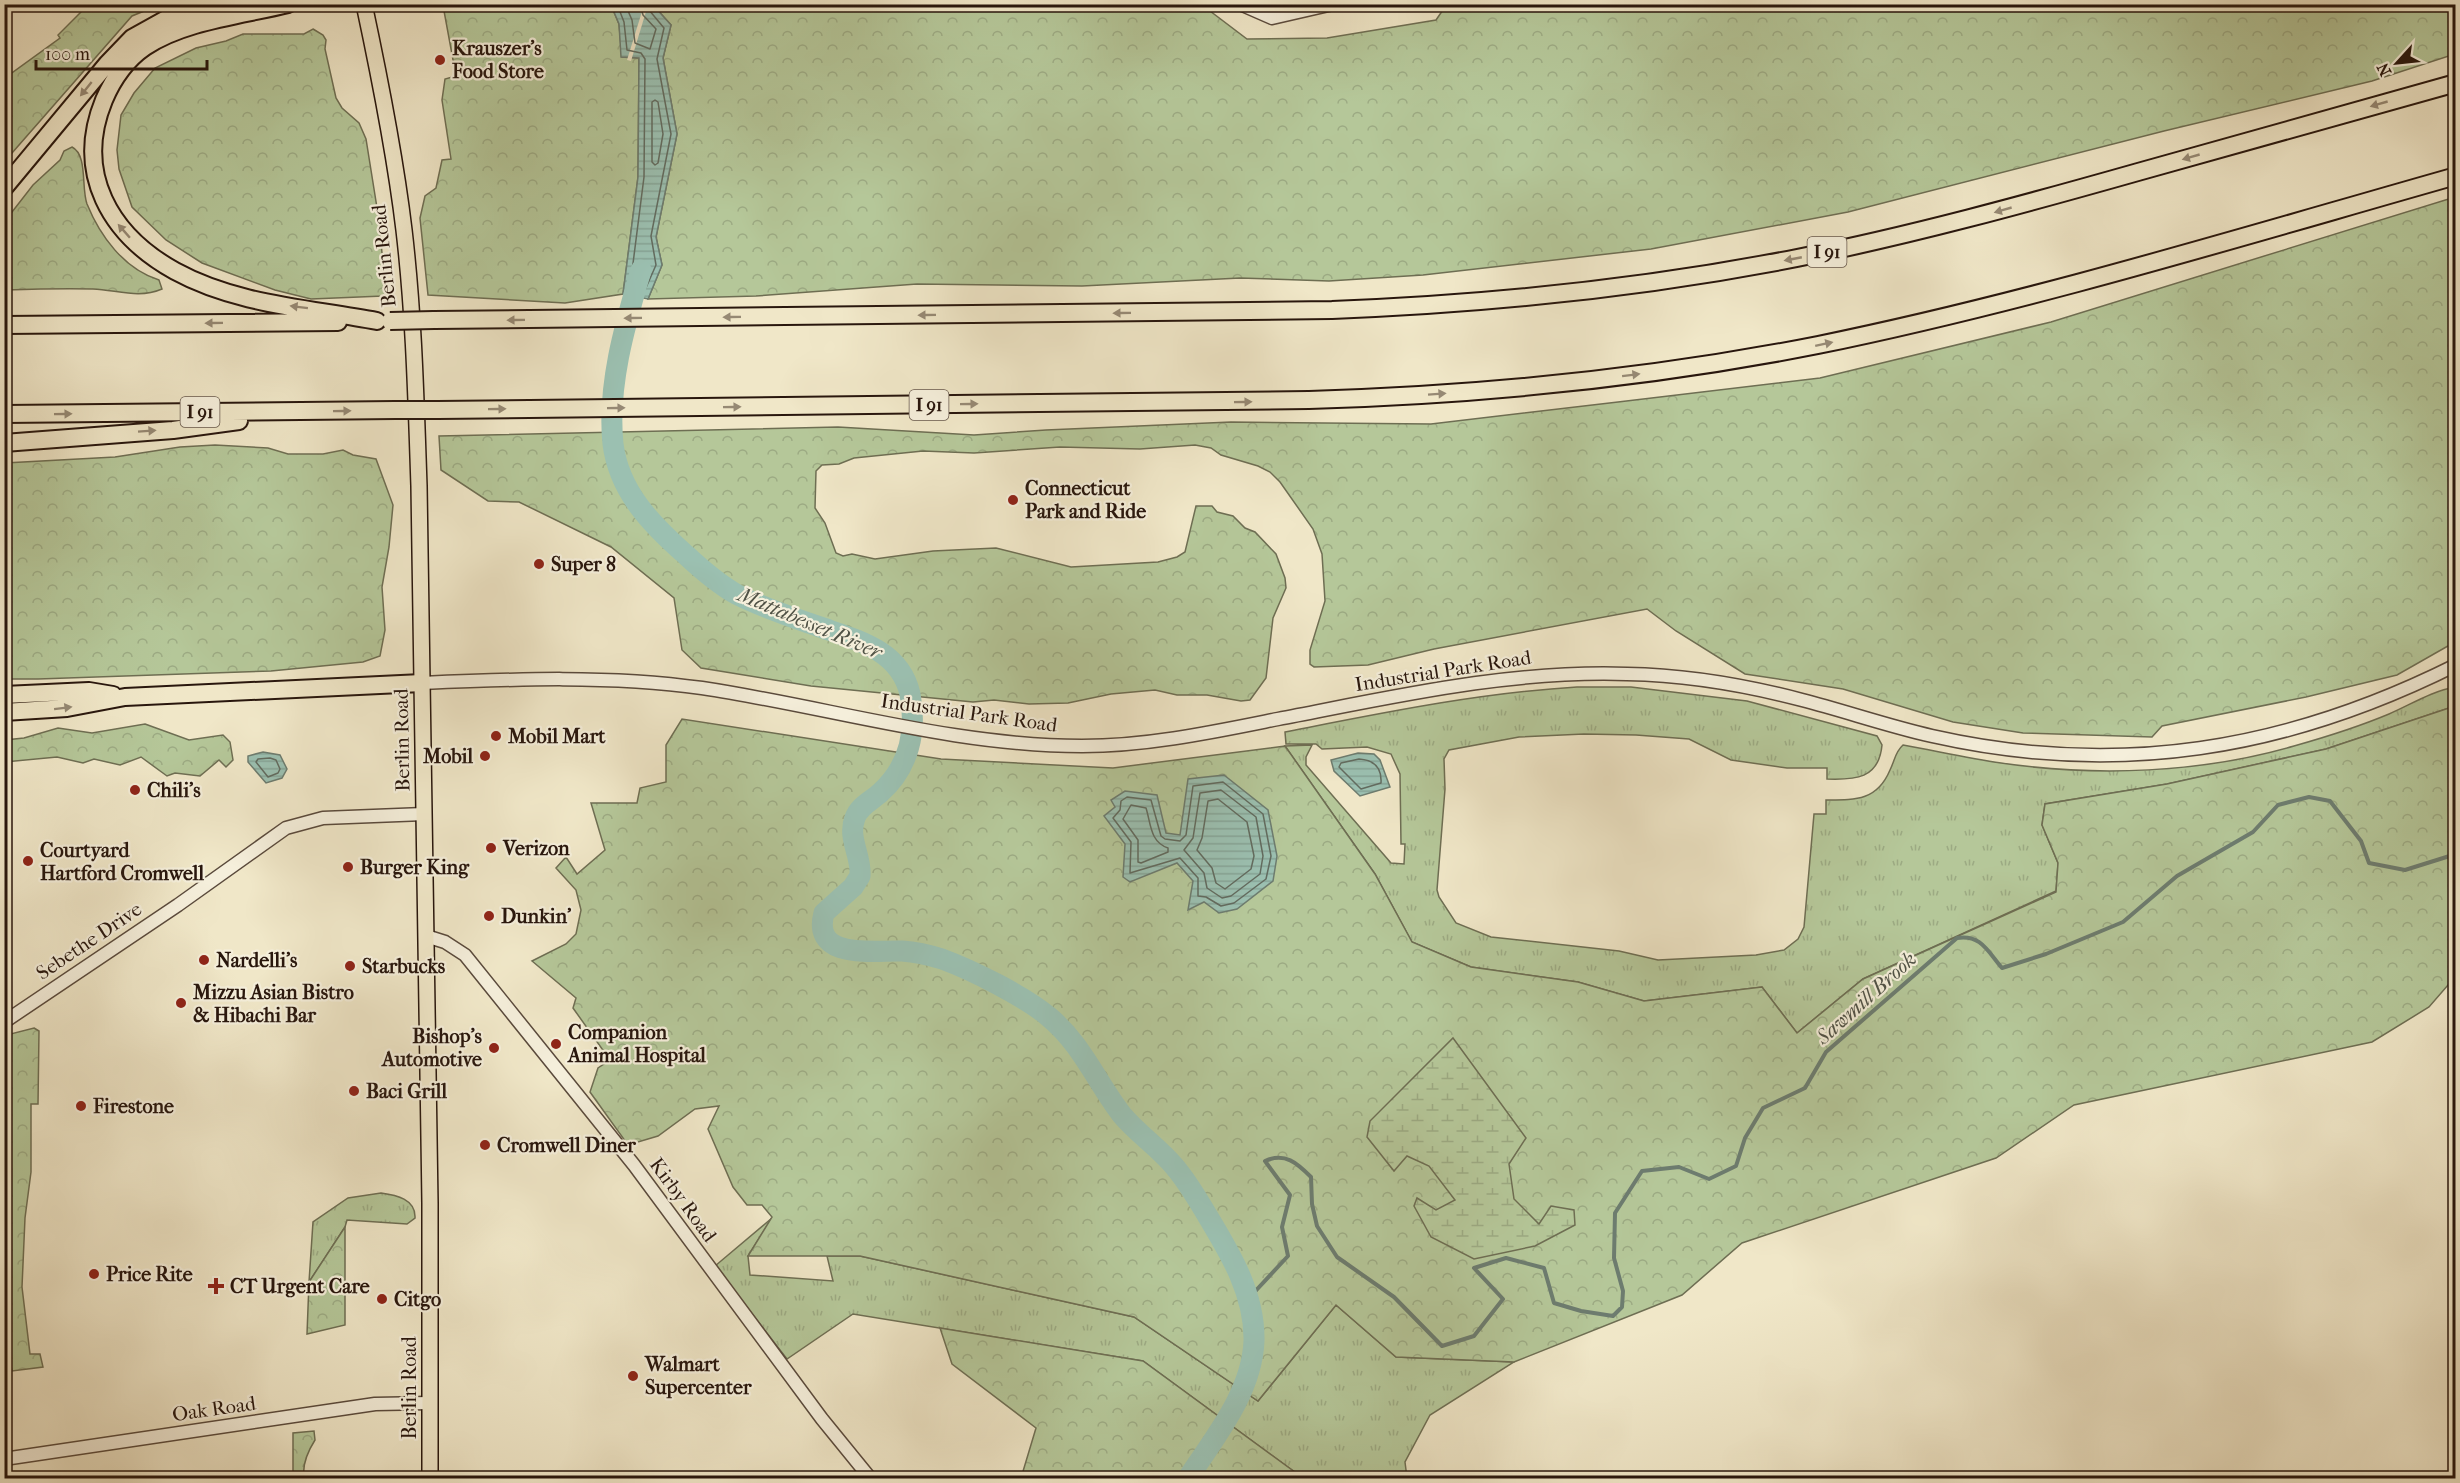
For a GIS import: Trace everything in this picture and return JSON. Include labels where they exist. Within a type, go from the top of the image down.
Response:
[{"type":"highway","points":[[4,188],[107,64],[132,38],[168,18],[220,4]]},
{"type":"highway","points":[[288,4],[182,30],[154,41],[133,56],[113,81],[97,123],[94,158],[98,183],[110,212],[122,230],[147,253],[181,274],[218,290],[255,300],[384,321]]},
{"type":"highway","name":"I 91","points":[[4,325],[1332,310],[1477,302],[1605,289],[1795,258],[1967,219],[2456,83]]},
{"type":"highway","name":"I 91","points":[[4,414],[1309,400],[1443,394],[1612,378],[1778,352],[1916,324],[2083,281],[2456,176]]},
{"type":"highway","points":[[4,443],[173,429],[301,411]]},
{"type":"highway","points":[[4,712],[67,708],[125,697],[422,684]]},
{"type":"highway","points":[[4,695],[89,692],[125,697]]},
{"type":"main road","name":"Berlin Road","points":[[364,4],[391,139],[409,279],[418,465],[430,1230],[430,1479]]},
{"type":"street","points":[[1240,4],[1272,18],[1333,4]]},
{"type":"street","name":"Industrial Park Road","points":[[422,684],[551,679],[632,681],[706,689],[947,732],[1053,745],[1136,743],[1214,732],[1467,683],[1550,674],[1602,673],[1674,677],[1757,689],[1975,746],[2081,757],[2134,756],[2239,743],[2287,732],[2385,698],[2456,665]]},
{"type":"street","name":"Sebethe Drive","points":[[4,1022],[178,905],[286,828],[323,818],[424,814]]},
{"type":"street","name":"Kirby Road","points":[[426,936],[445,942],[465,955],[634,1165],[822,1419],[870,1479]]},
{"type":"street","name":"Oak Road","points":[[4,1459],[375,1404],[429,1403]]},
{"type":"green space","points":[[1447,4],[2455,5],[2455,54],[2372,81],[2164,131],[1848,212],[1651,249],[1423,275],[1329,281],[1240,278],[1082,286],[917,284],[756,296],[648,299],[662,265],[656,237],[677,134],[663,58],[671,25],[653,5],[1202,5],[1247,39],[1327,38],[1436,20]]},
{"type":"green space","points":[[88,5],[159,5],[132,16],[5,161],[5,78],[60,38],[58,35]]},
{"type":"green space","points":[[445,5],[611,5],[619,24],[622,57],[639,58],[638,177],[623,294],[565,303],[428,295],[420,218],[425,196],[436,188],[442,160],[451,159],[442,100],[445,79],[456,76],[444,11]]},
{"type":"green space","points":[[313,29],[323,35],[326,40],[325,49],[336,98],[342,108],[359,123],[366,139],[378,214],[386,292],[383,296],[311,299],[275,290],[202,263],[166,240],[132,207],[119,169],[117,150],[121,115],[134,93],[155,68],[196,48],[226,41],[243,34],[304,34]]},
{"type":"green space","points":[[72,147],[80,157],[85,197],[99,228],[124,260],[146,275],[159,280],[162,289],[136,294],[93,289],[5,290],[5,221],[33,185],[60,160],[64,151]]},
{"type":"green space","points":[[2455,197],[2455,642],[2397,675],[2306,697],[2162,726],[2152,737],[2023,733],[1953,722],[1843,689],[1745,674],[1676,631],[1647,609],[1434,649],[1368,665],[1314,667],[1310,664],[1310,650],[1325,601],[1322,554],[1313,529],[1280,482],[1270,472],[1221,455],[1211,448],[1195,445],[1140,449],[1060,447],[974,453],[923,451],[854,458],[839,464],[822,465],[816,471],[815,508],[825,523],[836,553],[843,556],[852,554],[875,559],[933,551],[996,548],[1071,567],[1158,562],[1177,557],[1185,552],[1196,506],[1212,506],[1217,512],[1233,516],[1245,528],[1255,532],[1276,554],[1285,578],[1286,588],[1273,618],[1266,678],[1250,700],[1241,701],[1207,695],[1177,695],[1155,690],[1111,694],[1068,703],[1029,704],[994,700],[973,702],[811,686],[701,668],[682,650],[674,598],[611,547],[519,502],[488,501],[441,470],[439,436],[838,427],[974,435],[1231,422],[1431,424],[1820,378],[2051,322]]},
{"type":"green space","points":[[215,445],[268,448],[288,454],[323,454],[343,450],[353,455],[376,459],[393,505],[382,587],[385,630],[380,656],[363,662],[271,671],[5,679],[5,463],[115,457],[180,447]]},
{"type":"green space","points":[[1577,687],[1631,687],[1747,701],[1877,736],[1882,745],[1880,756],[1871,771],[1856,778],[1847,779],[1827,779],[1827,768],[1787,768],[1731,760],[1689,739],[1636,735],[1584,734],[1519,737],[1449,750],[1444,759],[1445,789],[1437,890],[1456,923],[1491,937],[1619,951],[1658,960],[1756,955],[1784,950],[1798,939],[1804,927],[1814,814],[1826,814],[1826,800],[1856,799],[1879,788],[1903,745],[1989,761],[2037,767],[2111,771],[2149,770],[2222,762],[2294,746],[2366,723],[2430,695],[2455,687],[2455,706],[2326,749],[2167,784],[2045,804],[2042,825],[2058,863],[2056,891],[1863,979],[1797,1033],[1762,987],[1644,1001],[1578,982],[1471,967],[1412,942],[1375,874],[1285,746],[1312,745],[1306,757],[1306,765],[1391,863],[1404,864],[1405,844],[1401,844],[1400,774],[1391,754],[1367,747],[1322,749],[1316,744],[1286,744],[1285,732],[1467,699]]},
{"type":"green space","points":[[2455,706],[2455,977],[2429,1007],[2372,1042],[2074,1105],[1996,1158],[1742,1243],[1682,1295],[1514,1362],[1396,1357],[1336,1305],[1258,1401],[1134,1317],[860,1256],[748,1256],[772,1217],[762,1205],[747,1205],[733,1187],[708,1129],[719,1106],[695,1109],[658,1136],[628,1145],[590,1092],[598,1068],[610,1060],[573,1008],[576,998],[532,961],[566,944],[576,934],[581,910],[576,890],[556,868],[566,857],[577,874],[605,850],[591,803],[637,803],[640,788],[666,782],[666,745],[682,719],[941,759],[1113,768],[1285,746],[1375,874],[1412,942],[1471,967],[1578,982],[1644,1001],[1762,987],[1797,1033],[1863,979],[2056,892],[2058,863],[2042,825],[2045,804],[2167,784],[2326,749]]},
{"type":"green space","points":[[145,724],[189,740],[223,735],[230,742],[233,760],[226,767],[219,760],[200,776],[175,773],[167,776],[141,757],[120,765],[94,759],[83,763],[57,757],[5,762],[5,740],[24,738],[58,728],[92,733]]},
{"type":"green space","points":[[34,1028],[39,1031],[38,1104],[31,1104],[31,1172],[25,1218],[22,1287],[30,1354],[40,1354],[43,1367],[12,1371],[4,1328],[5,1032],[7,1035]]},
{"type":"green space","points":[[1453,1038],[1526,1138],[1509,1164],[1514,1199],[1539,1224],[1551,1206],[1574,1210],[1575,1225],[1535,1246],[1474,1259],[1431,1237],[1414,1206],[1417,1198],[1436,1210],[1455,1200],[1429,1166],[1407,1156],[1394,1171],[1367,1137],[1370,1121]]},
{"type":"green space","points":[[381,1193],[409,1202],[415,1218],[407,1224],[347,1220],[345,1227],[309,1282],[313,1222],[348,1198]]},
{"type":"green space","points":[[772,1218],[748,1256],[750,1275],[833,1281],[827,1256],[860,1256],[1134,1317],[1258,1401],[1336,1305],[1396,1357],[1514,1362],[1430,1415],[1405,1462],[1407,1478],[1303,1478],[1143,1361],[853,1314],[787,1359],[715,1266]]},
{"type":"green space","points":[[345,1227],[345,1325],[307,1334],[309,1282]]},
{"type":"green space","points":[[940,1328],[1143,1361],[1303,1478],[1021,1478],[1036,1428],[952,1364]]},
{"type":"green space","points":[[314,1431],[315,1440],[306,1458],[304,1478],[293,1478],[293,1433]]},
{"type":"water","points":[[611,5],[653,5],[671,25],[663,58],[677,134],[656,237],[662,265],[648,299],[623,294],[638,177],[639,58],[621,57],[619,24]]},
{"type":"water","points":[[263,752],[280,755],[287,769],[282,778],[266,783],[248,762],[248,756]]},
{"type":"water","points":[[1358,753],[1374,754],[1380,760],[1390,787],[1360,796],[1334,771],[1331,760]]},
{"type":"water","points":[[1224,775],[1268,810],[1277,856],[1273,881],[1237,909],[1219,913],[1204,902],[1188,910],[1193,881],[1177,863],[1130,882],[1123,877],[1125,844],[1104,816],[1115,807],[1111,800],[1125,791],[1157,795],[1166,833],[1180,835],[1188,779]]},
{"type":"pier","points":[[644,5],[648,5],[631,61],[627,60]]},
{"type":"waterway","name":"Mattabesset River","points":[[641,270],[619,356],[613,400],[613,444],[616,461],[630,492],[661,532],[722,585],[757,604],[862,642],[875,649],[897,667],[905,679],[910,694],[911,735],[904,760],[890,783],[862,807],[855,818],[853,833],[860,876],[853,887],[824,913],[823,928],[827,939],[836,946],[848,950],[907,951],[942,959],[998,985],[1027,1001],[1049,1017],[1080,1051],[1122,1115],[1168,1159],[1183,1178],[1216,1229],[1240,1275],[1246,1290],[1253,1324],[1252,1360],[1247,1378],[1230,1413],[1188,1478]]},
{"type":"waterway","name":"Sawmill Brook","points":[[1248,1299],[1288,1256],[1282,1227],[1290,1195],[1265,1161],[1285,1158],[1296,1163],[1311,1177],[1312,1204],[1317,1226],[1337,1257],[1394,1297],[1442,1346],[1474,1336],[1503,1299],[1474,1268],[1506,1258],[1544,1268],[1554,1303],[1581,1311],[1613,1316],[1622,1307],[1623,1291],[1614,1258],[1615,1213],[1642,1171],[1679,1167],[1709,1179],[1736,1166],[1745,1138],[1763,1108],[1805,1088],[1826,1052],[1957,938],[1965,937],[1978,942],[1988,950],[2002,968],[2046,954],[2123,922],[2177,876],[2253,832],[2278,805],[2309,797],[2330,801],[2361,841],[2369,863],[2405,870],[2456,854]]},
{"type":"place","name":"Krauszer's Food Store","points":[[440,60]]},
{"type":"place","name":"Connecticut Park and Ride","points":[[1013,500]]},
{"type":"place","name":"Super 8","points":[[539,564]]},
{"type":"place","name":"Mobil Mart","points":[[496,736]]},
{"type":"place","name":"Mobil","points":[[485,756]]},
{"type":"place","name":"Chili's","points":[[135,790]]},
{"type":"place","name":"Verizon","points":[[491,848]]},
{"type":"place","name":"Courtyard Hartford Cromwell","points":[[28,861]]},
{"type":"place","name":"Burger King","points":[[348,867]]},
{"type":"place","name":"Dunkin'","points":[[489,916]]},
{"type":"place","name":"Nardelli's","points":[[204,960]]},
{"type":"place","name":"Starbucks","points":[[350,966]]},
{"type":"place","name":"Mizzu Asian Bistro & Hibachi Bar","points":[[181,1003]]},
{"type":"place","name":"Companion Animal Hospital","points":[[556,1044]]},
{"type":"place","name":"Bishop's Automotive","points":[[494,1048]]},
{"type":"place","name":"Baci Grill","points":[[354,1091]]},
{"type":"place","name":"Firestone","points":[[81,1106]]},
{"type":"place","name":"Cromwell Diner","points":[[485,1145]]},
{"type":"place","name":"Price Rite","points":[[94,1274]]},
{"type":"place","name":"CT Urgent Care","points":[[216,1286]]},
{"type":"place","name":"Citgo","points":[[382,1299]]},
{"type":"place","name":"Walmart Supercenter","points":[[633,1376]]}]
